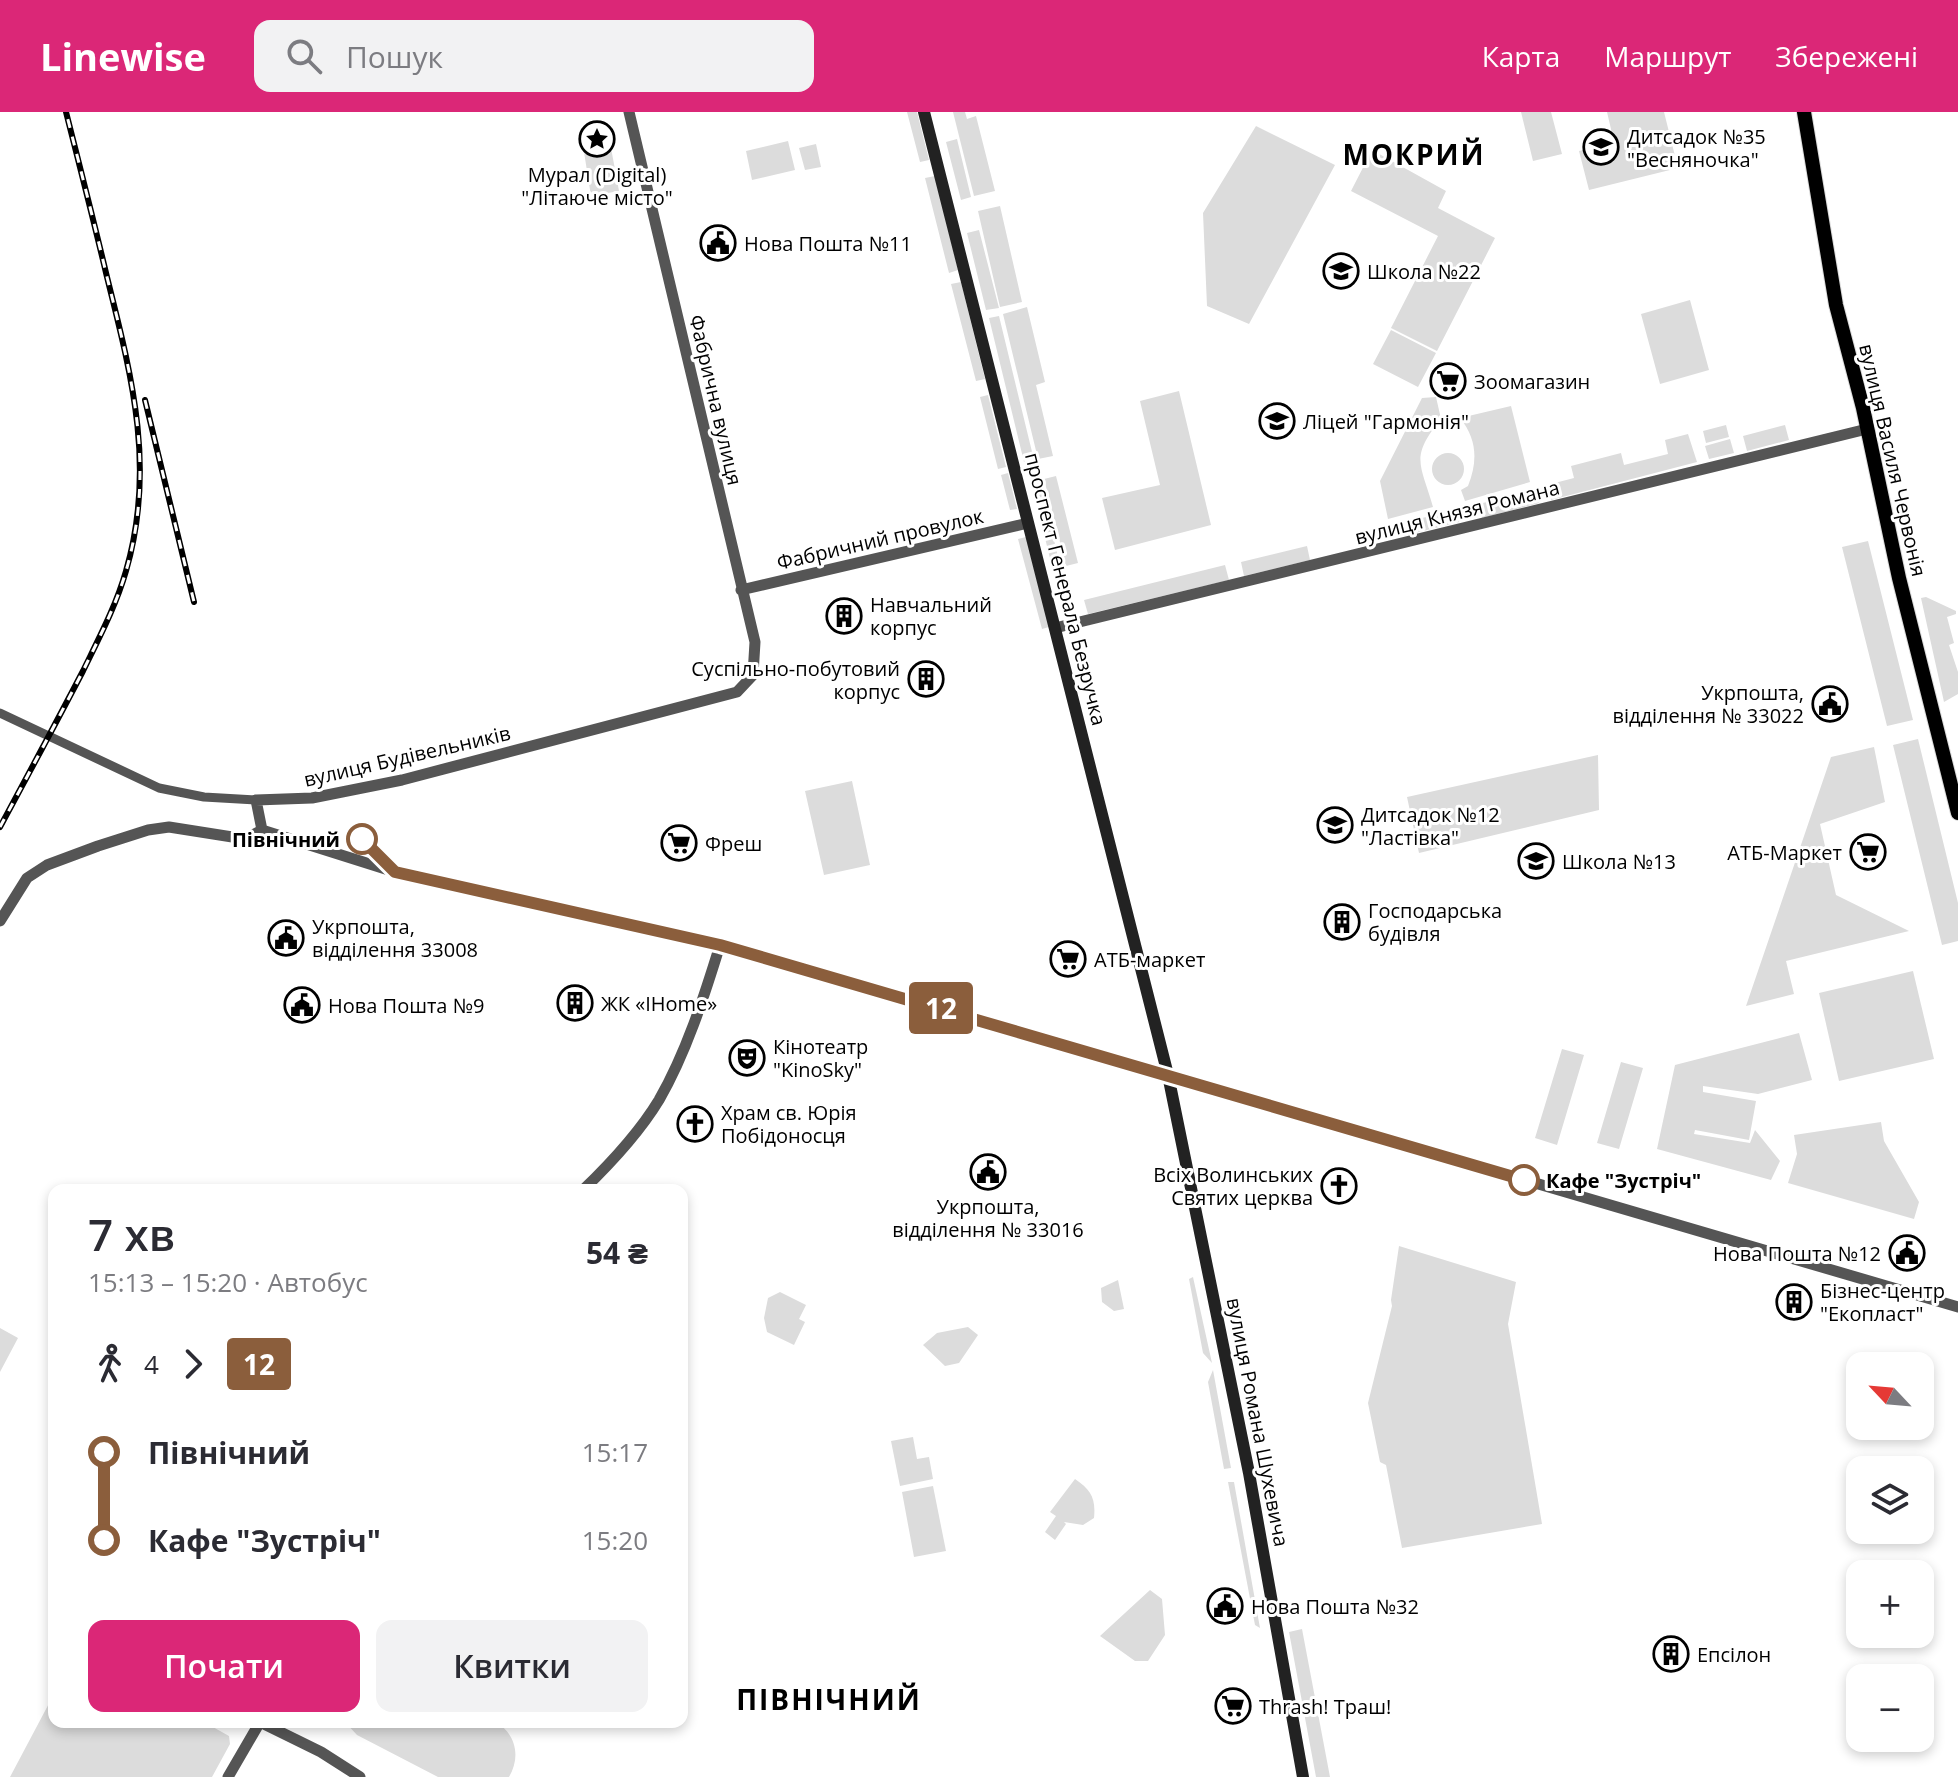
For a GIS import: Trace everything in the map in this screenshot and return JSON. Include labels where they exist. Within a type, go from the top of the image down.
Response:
[{"type":"main road","name":"проспект Генерала Безручка","points":[[924,112],[1168,1075]]},
{"type":"main road","name":"вулиця Василя Червонія","points":[[1804,112],[1836,305],[1899,578],[1958,813]]},
{"type":"main road","name":"вулиця Романа Шухевича","points":[[1168,1075],[1243,1442],[1303,1777]]},
{"type":"street","name":"Фабрична вулиця","points":[[629,112],[755,642],[753,675],[737,692]]},
{"type":"street","name":"вулиця Князя Романа","points":[[1055,628],[1867,429]]},
{"type":"street","name":"Фабричний провулок","points":[[741,590],[1028,523]]},
{"type":"street","name":"вулиця Будівельників","points":[[0,713],[159,788],[204,797],[256,800],[312,798],[402,780],[737,692]]},
{"type":"street","points":[[256,800],[262,830]]},
{"type":"street","points":[[0,921],[27,878],[47,865],[98,846],[148,830],[169,827],[245,839],[262,830],[395,872],[720,945],[1958,1307]]},
{"type":"street","points":[[589,1184],[641,1127],[659,1100],[702,1000],[720,945]]},
{"type":"street","points":[[228,1777],[257,1728]]},
{"type":"street","points":[[272,1728],[321,1752],[360,1777]]},
{"type":"shaded area","points":[[907,112],[917,112],[929,160],[920,162]]},
{"type":"shaded area","points":[[953,112],[965,112],[967,119],[976,116],[995,191],[974,196]]},
{"type":"shaded area","points":[[1521,112],[1551,112],[1562,154],[1533,161]]},
{"type":"shaded area","points":[[1607,112],[1664,112],[1678,168],[1589,190],[1579,151],[1614,142]]},
{"type":"shaded area","points":[[1256,126],[1335,165],[1249,324],[1207,306],[1203,213]]},
{"type":"shaded area","points":[[957,139],[971,197],[961,200],[946,142]]},
{"type":"shaded area","points":[[788,141],[795,170],[752,180],[746,151]]},
{"type":"shaded area","points":[[816,144],[821,167],[805,170],[799,148]]},
{"type":"shaded area","points":[[611,148],[619,191],[591,196],[584,152]]},
{"type":"shaded area","points":[[1372,150],[1446,191],[1438,208],[1495,238],[1437,351],[1391,328],[1438,236],[1351,191]]},
{"type":"shaded area","points":[[935,176],[958,270],[949,273],[925,178]]},
{"type":"shaded area","points":[[1000,206],[1022,302],[1000,307],[978,211]]},
{"type":"shaded area","points":[[979,230],[999,308],[986,310],[967,233]]},
{"type":"shaded area","points":[[961,282],[985,379],[976,381],[951,284]]},
{"type":"shaded area","points":[[1690,300],[1709,370],[1660,384],[1641,314]]},
{"type":"shaded area","points":[[1027,307],[1045,382],[1036,385],[1053,456],[1038,459],[1003,314]]},
{"type":"shaded area","points":[[999,316],[1034,460],[1024,462],[989,318]]},
{"type":"shaded area","points":[[1391,330],[1436,353],[1418,387],[1373,364]]},
{"type":"shaded area","points":[[1179,391],[1211,525],[1115,550],[1102,498],[1160,485],[1140,401]]},
{"type":"shaded area","points":[[988,395],[1006,467],[998,469],[980,397]]},
{"type":"shaded area","points":[[1436,397],[1441,419],[1425,443],[1420,462],[1433,507],[1388,519],[1380,481],[1422,398]]},
{"type":"shaded area","points":[[1511,406],[1530,482],[1465,501],[1461,490],[1468,486],[1471,477],[1474,450],[1470,434],[1460,418]]},
{"type":"shaded area","points":[[1726,425],[1729,437],[1706,443],[1703,431]]},
{"type":"shaded area","points":[[1785,425],[1789,440],[1747,451],[1743,436]]},
{"type":"shaded area","points":[[1688,434],[1697,462],[1551,500],[1547,485],[1574,478],[1571,466],[1621,453],[1624,465],[1668,454],[1665,440]]},
{"type":"shaded area","points":[[1730,439],[1734,453],[1709,459],[1705,446]]},
{"type":"shaded area","points":[[1448,453],[1460,457],[1464,469],[1460,481],[1448,485],[1436,481],[1432,469],[1436,457]]},
{"type":"shaded area","points":[[1008,473],[1017,509],[1010,510],[1001,475]]},
{"type":"shaded area","points":[[1056,476],[1078,563],[1066,566],[1044,479]]},
{"type":"shaded area","points":[[1040,483],[1067,593],[1059,595],[1032,485]]},
{"type":"shaded area","points":[[1536,489],[1539,503],[1482,518],[1479,504]]},
{"type":"shaded area","points":[[1456,509],[1459,522],[1403,536],[1400,524]]},
{"type":"shaded area","points":[[1026,537],[1049,627],[1042,629],[1018,539]]},
{"type":"shaded area","points":[[1868,541],[1913,720],[1887,726],[1842,547]]},
{"type":"shaded area","points":[[1307,546],[1310,560],[1244,576],[1241,562]]},
{"type":"shaded area","points":[[1225,565],[1229,580],[1088,614],[1084,600]]},
{"type":"shaded area","points":[[1926,597],[1956,611],[1956,614],[1947,617],[1954,643],[1949,645],[1958,672],[1958,694],[1944,702],[1921,598]]},
{"type":"shaded area","points":[[1918,739],[1958,903],[1958,941],[1942,945],[1893,745]]},
{"type":"shaded area","points":[[1874,747],[1885,802],[1820,824],[1836,895],[1909,931],[1786,961],[1794,994],[1746,1006],[1831,757]]},
{"type":"shaded area","points":[[1598,755],[1599,810],[1419,853],[1407,797]]},
{"type":"shaded area","points":[[852,781],[870,865],[824,875],[805,791]]},
{"type":"shaded area","points":[[1913,971],[1934,1059],[1839,1081],[1819,993]]},
{"type":"shaded area","points":[[1799,1033],[1812,1080],[1758,1094],[1703,1086],[1703,1092],[1756,1101],[1749,1140],[1695,1130],[1694,1134],[1750,1143],[1755,1130],[1780,1161],[1771,1180],[1657,1149],[1675,1065]]},
{"type":"shaded area","points":[[1562,1049],[1584,1055],[1557,1145],[1535,1138]]},
{"type":"shaded area","points":[[1621,1062],[1643,1068],[1619,1149],[1597,1143]]},
{"type":"shaded area","points":[[1881,1122],[1884,1141],[1919,1202],[1914,1219],[1788,1183],[1797,1154],[1794,1135]]},
{"type":"shaded area","points":[[1399,1246],[1516,1282],[1508,1324],[1542,1524],[1402,1548],[1386,1465],[1380,1462],[1368,1403],[1392,1306]]},
{"type":"shaded area","points":[[1193,1277],[1212,1363],[1203,1353],[1189,1279]]},
{"type":"shaded area","points":[[1118,1280],[1124,1309],[1114,1311],[1102,1302],[1101,1288]]},
{"type":"shaded area","points":[[780,1292],[806,1305],[799,1319],[805,1322],[794,1345],[767,1332],[764,1318],[768,1298]]},
{"type":"shaded area","points":[[968,1327],[978,1335],[959,1363],[945,1366],[923,1345],[937,1333]]},
{"type":"shaded area","points":[[0,1328],[18,1338],[0,1372]]},
{"type":"shaded area","points":[[1213,1370],[1231,1468],[1224,1469],[1208,1382]]},
{"type":"shaded area","points":[[913,1437],[917,1459],[929,1457],[933,1479],[900,1486],[891,1441]]},
{"type":"shaded area","points":[[1075,1479],[1091,1495],[1094,1518],[1083,1525],[1064,1522],[1066,1524],[1055,1540],[1045,1532],[1056,1516],[1050,1512]]},
{"type":"shaded area","points":[[1228,1482],[1234,1482],[1260,1628],[1255,1625]]},
{"type":"shaded area","points":[[933,1486],[946,1551],[914,1557],[902,1492]]},
{"type":"shaded area","points":[[1150,1590],[1162,1599],[1165,1635],[1148,1661],[1135,1661],[1100,1636]]},
{"type":"shaded area","points":[[1302,1629],[1330,1777],[1316,1777],[1289,1632]]},
{"type":"shaded area","points":[[48,1705],[48,1728],[215,1728],[229,1736],[230,1744],[212,1777],[10,1777]]},
{"type":"shaded area","points":[[351,1728],[504,1728],[512,1739],[515,1762],[509,1777],[438,1777],[357,1735]]},
{"type":"railway","points":[[0,827],[83,671],[112,609],[126,571],[139,496],[140,459],[132,387],[66,112]]},
{"type":"railway","points":[[145,400],[194,602]]},
{"type":"bus line","name":"12","points":[[362,839],[395,872],[720,945],[1524,1180]]},
{"type":"place","name":"Мурал (Digital) \"Літаюче місто\"","points":[[597,139]]},
{"type":"place","name":"Дитсадок №35 \"Весняночка\"","points":[[1601,147]]},
{"type":"place","name":"Нова Пошта №11","points":[[718,243]]},
{"type":"place","name":"Школа №22","points":[[1341,271]]},
{"type":"place","name":"Зоомагазин","points":[[1448,381]]},
{"type":"place","name":"Ліцей \"Гармонія\"","points":[[1277,421]]},
{"type":"place","name":"Навчальний корпус","points":[[844,616]]},
{"type":"place","name":"Суспільно-побутовий корпус","points":[[926,679]]},
{"type":"place","name":"Укрпошта, відділення № 33022","points":[[1830,704]]},
{"type":"place","name":"Дитсадок №12 \"Ластівка\"","points":[[1335,825]]},
{"type":"place","name":"Північний","points":[[362,839]]},
{"type":"place","name":"Фреш","points":[[679,843]]},
{"type":"place","name":"АТБ-Маркет","points":[[1868,852]]},
{"type":"place","name":"Школа №13","points":[[1536,861]]},
{"type":"place","name":"Господарська будівля","points":[[1342,922]]},
{"type":"place","name":"Укрпошта, відділення 33008","points":[[286,938]]},
{"type":"place","name":"АТБ-маркет","points":[[1068,959]]},
{"type":"place","name":"ЖК «IHome»","points":[[575,1003]]},
{"type":"place","name":"Нова Пошта №9","points":[[302,1005]]},
{"type":"place","name":"Кінотеатр \"KinoSky\"","points":[[747,1058]]},
{"type":"place","name":"Храм св. Юрія Побідоносця","points":[[695,1124]]},
{"type":"place","name":"Укрпошта, відділення № 33016","points":[[988,1172]]},
{"type":"place","name":"Кафе \"Зустріч\"","points":[[1524,1180]]},
{"type":"place","name":"Всіх Волинських Святих церква","points":[[1339,1186]]},
{"type":"place","name":"Нова Пошта №12","points":[[1907,1253]]},
{"type":"place","name":"Бізнес-центр \"Екопласт\"","points":[[1794,1302]]},
{"type":"place","name":"Нова Пошта №32","points":[[1225,1606]]},
{"type":"place","name":"Епсілон","points":[[1671,1654]]},
{"type":"place","name":"Thrash! Траш!","points":[[1233,1706]]},
{"type":"district","name":"МОКРИЙ","points":[[1414,154]]},
{"type":"district","name":"ПІВНІЧНИЙ","points":[[829,1699]]}]
